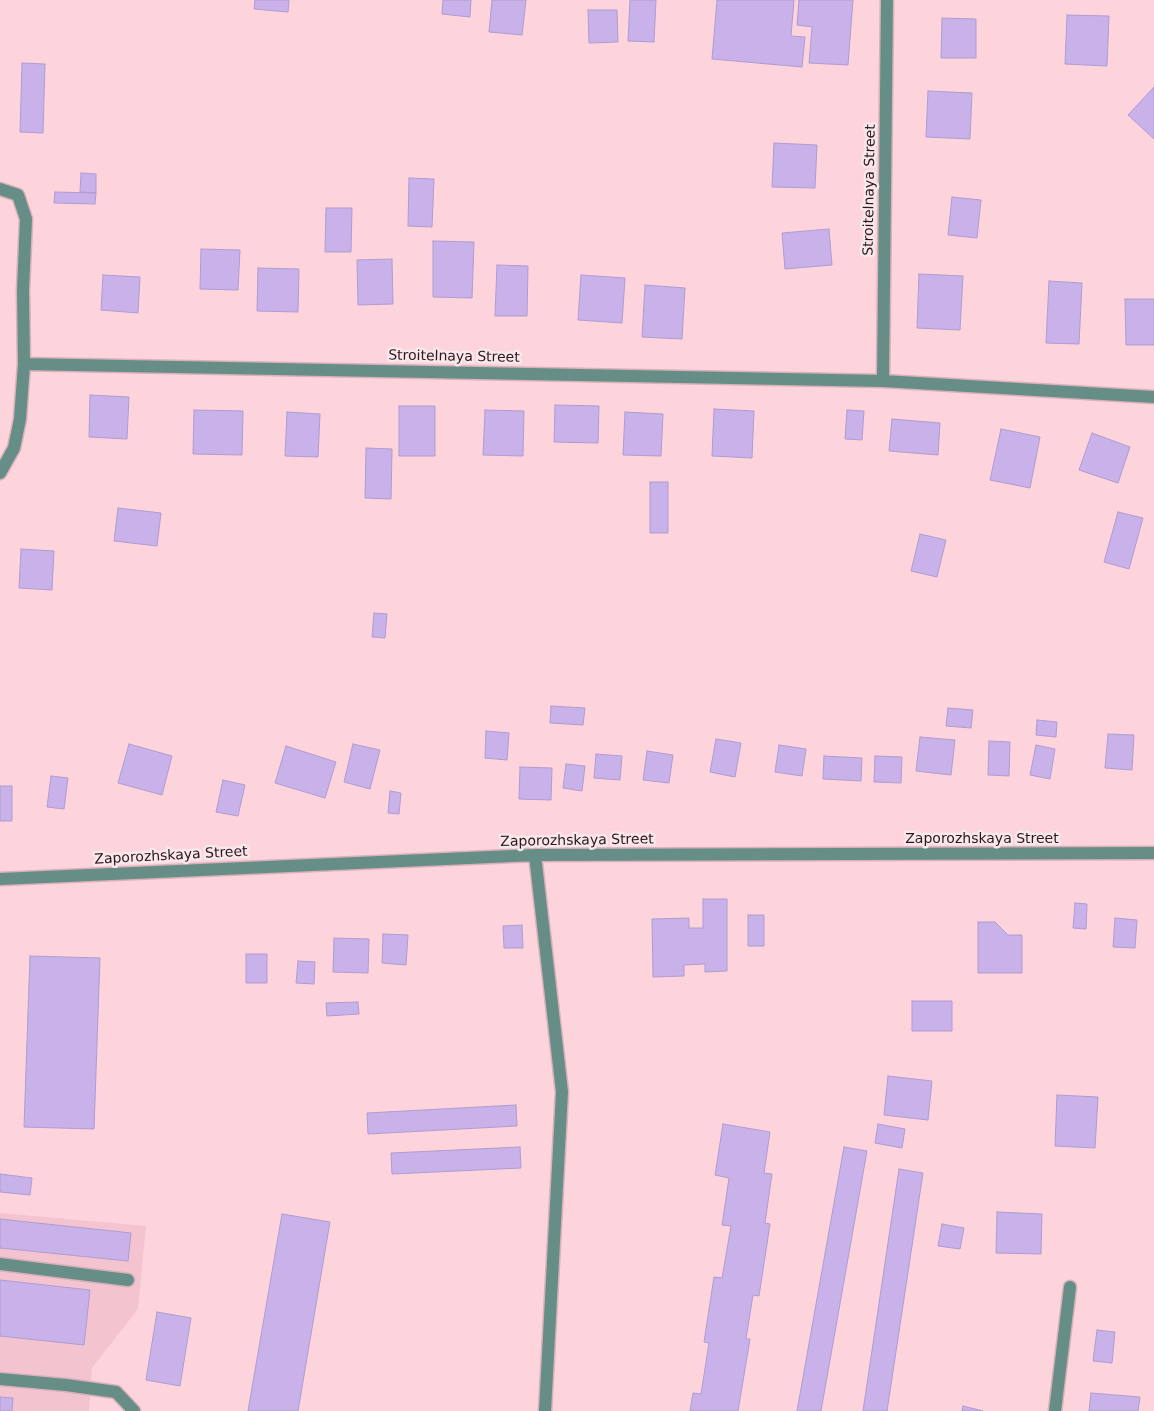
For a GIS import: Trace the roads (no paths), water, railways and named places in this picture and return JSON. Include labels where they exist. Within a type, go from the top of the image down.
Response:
[{"type":"street","name":"Stroitelnaya Street","points":[[883,380],[887,0]]},
{"type":"street","points":[[0,188],[18,195],[26,219],[23,290],[24,364],[20,419],[14,448],[0,473]]},
{"type":"street","name":"Stroitelnaya Street","points":[[24,364],[883,380],[1154,397]]},
{"type":"street","name":"Zaporozhskaya Street","points":[[0,879],[535,855],[1154,853]]},
{"type":"street","points":[[535,855],[562,1092],[545,1411]]},
{"type":"street","points":[[0,1264],[128,1280]]},
{"type":"street","points":[[1055,1411],[1070,1287]]},
{"type":"street","points":[[0,1379],[116,1392],[134,1411]]}]
